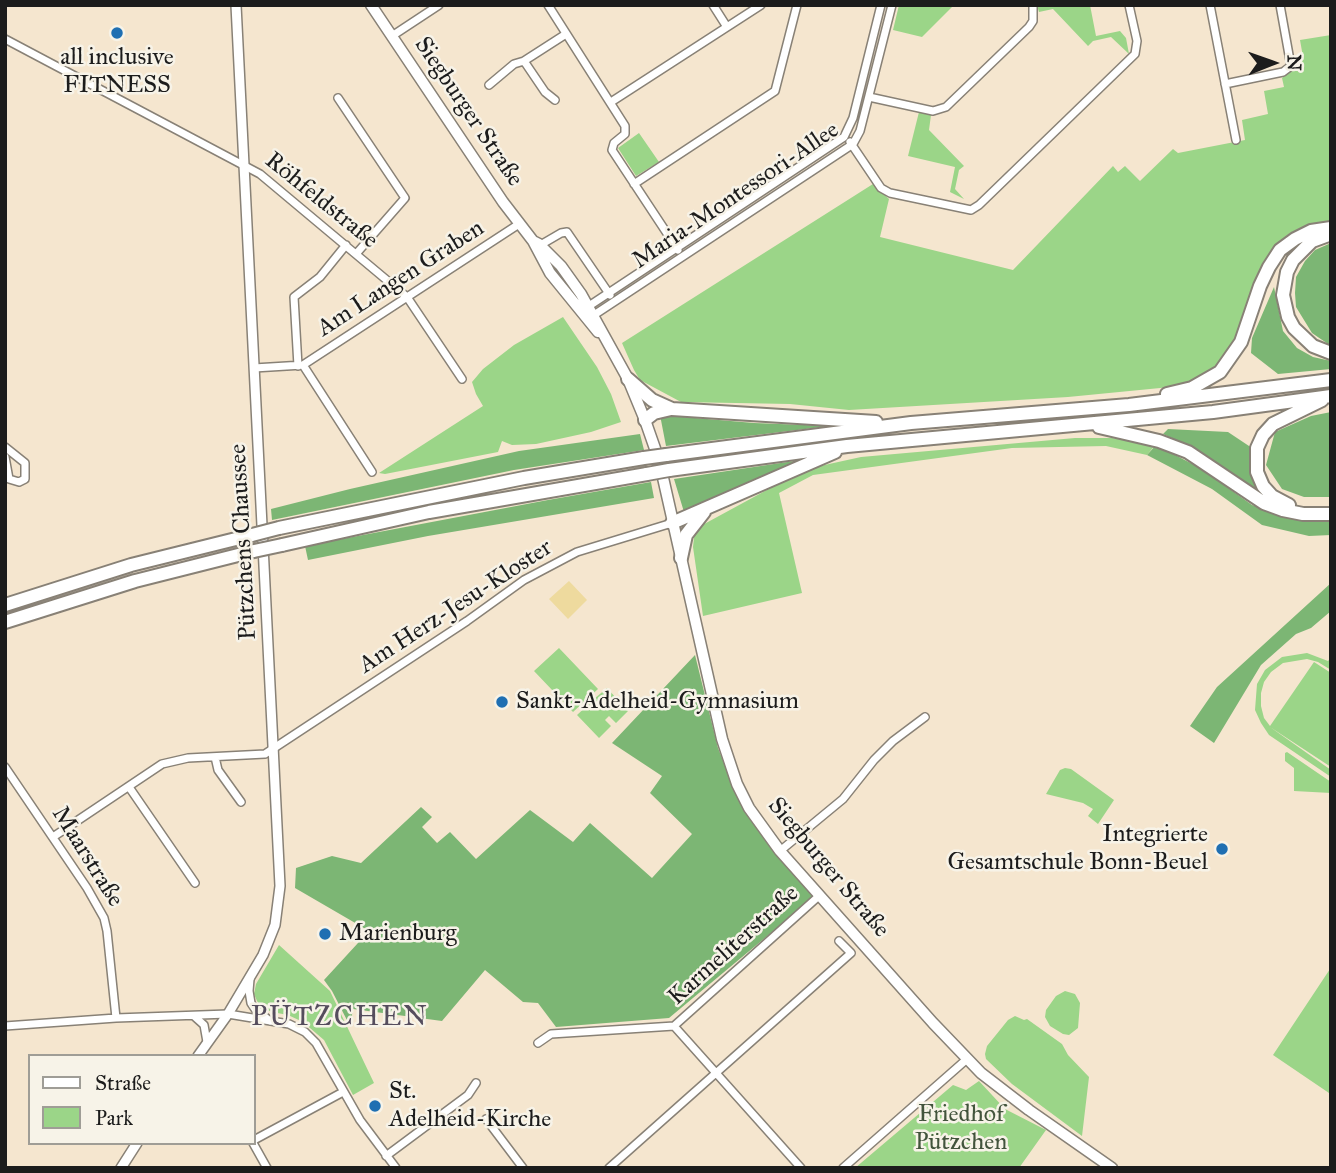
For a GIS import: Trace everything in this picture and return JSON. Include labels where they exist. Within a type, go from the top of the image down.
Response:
[{"type":"highway","points":[[1129,405],[1192,388],[1220,372],[1241,342],[1260,286],[1280,250],[1311,231],[1331,228]]},
{"type":"highway","points":[[1331,234],[1312,241],[1293,260],[1287,272],[1283,295],[1288,317],[1294,328],[1313,346],[1331,354]]},
{"type":"highway","points":[[628,379],[652,400],[672,409]]},
{"type":"highway","points":[[5,605],[131,565],[252,534],[482,486],[644,458],[911,423],[1129,405],[1331,380]]},
{"type":"highway","points":[[5,622],[135,581],[254,551],[441,510],[669,470],[847,446],[1213,412],[1329,396]]},
{"type":"highway","points":[[1329,396],[1273,424],[1259,441],[1256,464],[1263,485],[1272,496],[1283,503],[1304,508],[1331,507]]},
{"type":"highway","points":[[645,420],[654,413],[672,409],[911,423]]},
{"type":"highway","points":[[1088,424],[1159,441],[1188,452],[1264,503],[1283,510],[1303,514],[1331,513]]},
{"type":"highway","points":[[672,523],[847,446]]},
{"type":"highway","points":[[681,558],[686,535],[706,509]]},
{"type":"main road","name":"Siegburger Straße","points":[[371,5],[519,224],[572,280],[587,311],[628,379],[659,460],[727,757],[749,808],[780,851],[981,1073],[1112,1168]]},
{"type":"street","name":"Pützchens Chaussee","points":[[199,1054],[228,1014],[263,955],[275,925],[280,886],[236,5]]},
{"type":"street","points":[[392,36],[439,5]]},
{"type":"street","points":[[548,5],[625,126],[625,134],[614,143],[612,150],[683,257]]},
{"type":"street","points":[[713,5],[727,27]]},
{"type":"street","points":[[611,102],[761,5]]},
{"type":"street","points":[[634,184],[775,91],[797,5]]},
{"type":"street","name":"Maria-Montessori-Allee","points":[[587,311],[608,293],[844,137],[853,118],[881,5]]},
{"type":"street","name":"Maria-Montessori-Allee","points":[[587,311],[614,302],[853,144],[860,133],[892,5]]},
{"type":"street","points":[[870,97],[933,111],[946,107],[1029,27],[1034,15],[1033,5]]},
{"type":"street","points":[[844,137],[853,144],[881,188],[890,193],[971,210],[1135,54],[1137,41],[1129,5]]},
{"type":"street","points":[[1210,5],[1236,140]]},
{"type":"street","points":[[1225,84],[1283,72],[1291,66],[1280,5]]},
{"type":"street","points":[[489,85],[514,64],[524,61],[566,34]]},
{"type":"street","name":"Röhfeldstraße","points":[[5,39],[244,163],[274,184],[407,298],[463,379]]},
{"type":"street","points":[[524,61],[545,92],[555,100]]},
{"type":"street","points":[[338,98],[405,198],[356,254]]},
{"type":"street","name":"Am Langen Graben","points":[[372,472],[301,366],[519,224]]},
{"type":"street","points":[[536,245],[567,232],[614,302]]},
{"type":"street","points":[[254,368],[301,366],[294,298],[320,277],[346,245]]},
{"type":"street","points":[[5,447],[26,463],[25,479],[19,482],[9,479],[5,457]]},
{"type":"street","name":"Am Herz-Jesu-Kloster","points":[[274,750],[540,571],[587,548],[672,523]]},
{"type":"street","points":[[780,851],[843,799],[884,750],[925,717]]},
{"type":"street","points":[[53,837],[162,764],[188,758],[265,754],[274,750]]},
{"type":"street","points":[[215,757],[218,771],[241,802]]},
{"type":"street","name":"Maarstraße","points":[[5,767],[87,888],[104,918],[116,1018]]},
{"type":"street","points":[[129,787],[195,883]]},
{"type":"street","name":"Karmeliterstraße","points":[[538,1043],[551,1034],[674,1026],[820,895]]},
{"type":"street","points":[[609,1168],[851,953],[839,941]]},
{"type":"street","points":[[251,976],[251,1003],[271,1021]]},
{"type":"street","points":[[5,1026],[228,1014],[289,1024],[311,1036],[325,1056],[360,1121],[396,1168]]},
{"type":"street","points":[[193,1015],[204,1025],[207,1042]]},
{"type":"street","name":"Karmeliterstraße","points":[[674,1026],[801,1168]]},
{"type":"street","points":[[843,1168],[967,1059]]},
{"type":"street","points":[[386,1156],[468,1095],[476,1083]]},
{"type":"street","points":[[256,1140],[343,1092]]},
{"type":"street","points":[[486,1119],[523,1168]]},
{"type":"street","points":[[121,1168],[136,1145]]},
{"type":"street","points":[[255,1145],[267,1168]]},
{"type":"green space","points":[[899,5],[954,5],[922,37],[893,30]]},
{"type":"green space","points":[[1037,5],[1090,5],[1096,36],[1120,31],[1126,38],[1129,54],[1111,37],[1093,41],[1088,46],[1053,9],[1039,12]]},
{"type":"green space","points":[[1331,35],[1331,221],[1310,224],[1290,233],[1276,245],[1254,284],[1237,344],[1217,369],[1191,385],[1068,397],[849,410],[790,404],[681,402],[640,380],[634,370],[622,343],[873,184],[889,199],[880,237],[1013,270],[1113,166],[1118,172],[1125,166],[1140,181],[1173,149],[1178,153],[1245,140],[1242,120],[1268,114],[1264,91],[1284,87],[1282,78],[1293,70],[1295,59],[1303,57],[1300,40]]},
{"type":"green space","points":[[919,112],[931,115],[929,130],[964,166],[959,170],[955,189],[964,199],[950,192],[955,167],[908,156]]},
{"type":"green space","points":[[639,133],[659,162],[636,176],[618,148]]},
{"type":"green space","points":[[1331,243],[1331,346],[1312,333],[1296,307],[1295,293],[1296,277],[1305,261],[1315,250]]},
{"type":"green space","points":[[1274,287],[1283,331],[1297,348],[1313,357],[1331,361],[1331,369],[1278,374],[1251,353],[1252,338]]},
{"type":"green space","points":[[563,317],[597,367],[621,422],[591,432],[536,444],[512,445],[502,441],[498,452],[379,473],[483,406],[472,382],[483,369],[514,345]]},
{"type":"green space","points":[[1331,412],[1331,497],[1304,497],[1282,489],[1266,465],[1275,432],[1311,416]]},
{"type":"green space","points":[[660,415],[754,423],[830,426],[666,446]]},
{"type":"green space","points":[[1168,429],[1228,432],[1252,448],[1255,483],[1261,494],[1194,448],[1163,434]]},
{"type":"green space","points":[[640,434],[644,450],[514,470],[272,520],[271,509],[350,489],[519,451]]},
{"type":"green space","points":[[1075,438],[1112,438],[1156,444],[1147,455],[1106,446],[1012,448],[813,475],[779,493],[802,593],[703,616],[693,547],[695,529],[776,485],[820,466],[861,457]]},
{"type":"green space","points":[[1156,445],[1200,468],[1252,505],[1291,517],[1331,519],[1331,535],[1309,536],[1262,525],[1212,489],[1147,455]]},
{"type":"green space","points":[[814,458],[721,494],[684,512],[674,479]]},
{"type":"green space","points":[[651,482],[654,498],[428,536],[308,560],[305,546],[548,500]]},
{"type":"green space","points":[[1331,583],[1331,611],[1311,628],[1296,634],[1261,665],[1214,743],[1190,726],[1217,687]]},
{"type":"green space","points":[[559,648],[598,689],[573,712],[534,671]]},
{"type":"green space","points":[[1307,653],[1328,661],[1330,659],[1331,670],[1318,662],[1307,659],[1283,663],[1271,672],[1264,682],[1261,706],[1264,718],[1270,726],[1314,662],[1331,673],[1331,767],[1270,727],[1331,770],[1331,777],[1269,735],[1255,710],[1257,684],[1265,670],[1282,657]]},
{"type":"green space","points":[[695,655],[718,748],[749,818],[814,897],[669,1018],[556,1027],[538,1003],[523,1002],[485,970],[442,1021],[353,1009],[350,1026],[324,980],[369,931],[295,888],[296,868],[332,856],[361,863],[421,807],[432,817],[422,827],[437,843],[450,832],[476,859],[530,810],[573,842],[590,823],[652,878],[692,834],[650,793],[662,776],[612,743]]},
{"type":"green space","points":[[607,688],[628,711],[616,723],[609,716],[605,720],[611,726],[599,738],[577,715],[590,703],[596,710],[600,707],[594,699]]},
{"type":"green space","points":[[1287,752],[1331,782],[1331,793],[1294,791],[1294,768],[1285,761]]},
{"type":"green space","points":[[1071,769],[1114,800],[1098,824],[1088,816],[1093,809],[1083,803],[1046,794],[1060,770]]},
{"type":"green space","points":[[279,945],[330,991],[374,1083],[353,1095],[324,1040],[303,1022],[261,1007],[254,994],[256,984]]},
{"type":"green space","points":[[1330,969],[1331,1091],[1329,1093],[1273,1055]]},
{"type":"green space","points":[[1065,991],[1075,994],[1080,1003],[1078,1028],[1069,1035],[1050,1026],[1045,1017],[1046,1010],[1056,996]]},
{"type":"green space","points":[[1015,1016],[1027,1019],[1062,1044],[1068,1055],[1089,1077],[1082,1136],[1012,1084],[986,1059],[987,1046],[1008,1020]]},
{"type":"green space","name":"Friedhof Pützchen","points":[[979,1081],[1005,1109],[1046,1130],[1019,1168],[855,1168],[953,1085],[966,1090]]},
{"type":"sand","points":[[569,581],[587,600],[568,619],[549,599]]},
{"type":"place","name":"all inclusive FITNESS","points":[[117,33]]},
{"type":"place","name":"Sankt-Adelheid-Gymnasium","points":[[502,702]]},
{"type":"place","name":"Integrierte Gesamtschule Bonn-Beuel","points":[[1222,849]]},
{"type":"place","name":"Marienburg","points":[[325,934]]},
{"type":"place","name":"St. Adelheid-Kirche","points":[[375,1106]]},
{"type":"district","name":"PÜTZCHEN","points":[[340,1018]]}]
